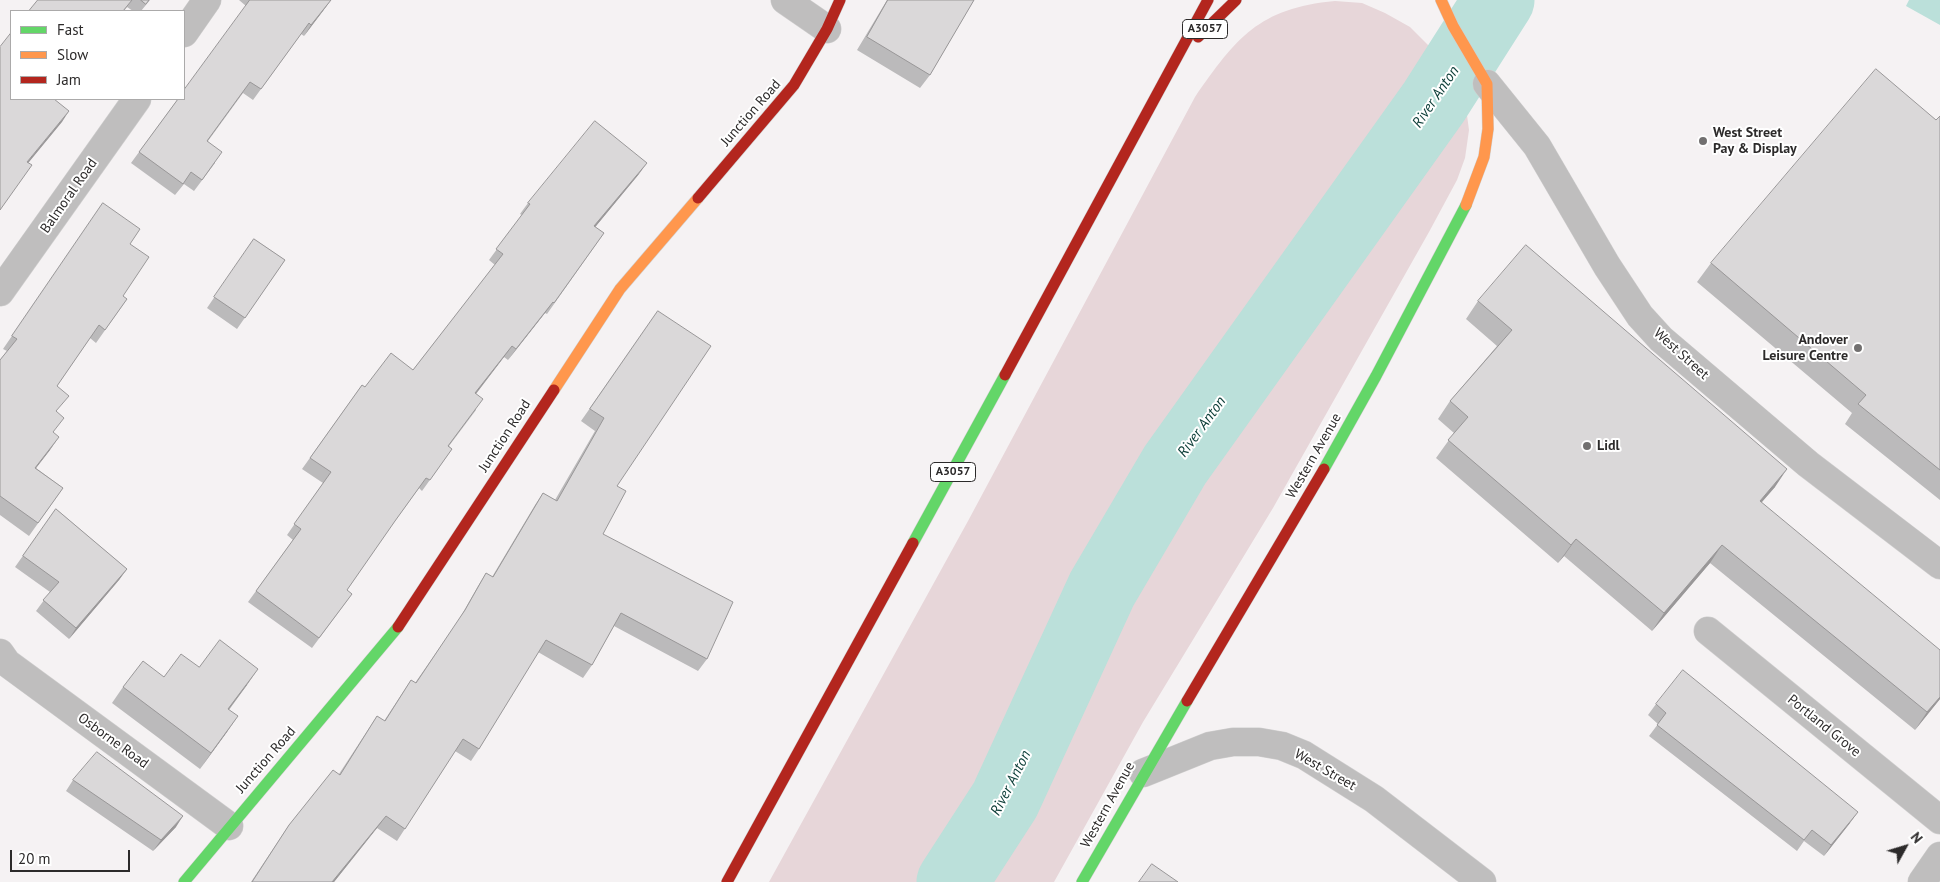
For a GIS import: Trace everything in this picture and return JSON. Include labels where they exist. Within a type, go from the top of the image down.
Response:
[{"type":"main road","name":"Junction Road","points":[[184,882],[229,826],[391,638],[620,289],[794,86],[828,29],[840,0]]},
{"type":"main road","name":"A3057","points":[[726,882],[965,450],[1208,0]]},
{"type":"main road","name":"A3057","points":[[1176,59],[1236,0]]},
{"type":"main road","name":"Western Avenue","points":[[1082,882],[1143,773],[1318,481],[1470,200],[1484,157],[1489,122],[1483,77],[1453,26],[1441,0]]},
{"type":"main road","name":"Western Avenue","points":[[1433,10],[1453,26]]},
{"type":"street","points":[[185,32],[207,0]]},
{"type":"street","points":[[785,0],[828,29]]},
{"type":"street","name":"West Street","points":[[1483,77],[1538,146],[1607,266],[1640,316],[1661,339],[1808,464],[1940,565]]},
{"type":"street","name":"Balmoral Road","points":[[0,292],[136,100]]},
{"type":"street","name":"Portland Grove","points":[[1708,632],[1940,820]]},
{"type":"street","name":"Osborne Road","points":[[0,654],[7,663],[229,826]]},
{"type":"street","name":"West Street","points":[[1143,773],[1210,746],[1233,742],[1259,742],[1282,746],[1304,755],[1374,799],[1482,882]]},
{"type":"street","points":[[1922,882],[1940,856]]},
{"type":"shaded area","points":[[1909,0],[1940,0],[1940,25],[1906,6]]},
{"type":"shaded area","points":[[1335,1],[1362,3],[1385,13],[1410,27],[1445,62],[1458,83],[1466,108],[1469,130],[1465,158],[1457,180],[1429,232],[1273,508],[1143,722],[1054,882],[769,882],[968,521],[1195,97],[1223,58],[1237,43],[1268,19],[1309,5]]},
{"type":"building","points":[[38,0],[132,0],[124,10],[30,10]]},
{"type":"building","points":[[141,0],[149,0],[146,4]]},
{"type":"building","points":[[250,0],[331,0],[311,25],[309,23],[261,89],[250,82],[207,141],[222,152],[202,180],[191,172],[183,184],[139,152],[177,100],[185,100],[185,89]]},
{"type":"building","points":[[888,0],[974,0],[930,75],[867,37]]},
{"type":"building","points":[[10,34],[10,100],[55,100],[69,111],[27,162],[32,165],[0,210],[0,47]]},
{"type":"building","name":"Andover Leisure Centre","points":[[1876,69],[1936,120],[1940,116],[1940,470],[1858,404],[1866,395],[1711,263]]},
{"type":"building","points":[[595,121],[647,163],[594,226],[604,233],[554,303],[516,349],[512,346],[475,393],[483,399],[448,446],[452,449],[430,480],[426,478],[395,521],[347,590],[352,594],[319,638],[256,591],[301,529],[294,524],[331,472],[310,458],[362,385],[365,387],[391,353],[413,370],[503,254],[496,249],[530,204],[528,203]]},
{"type":"building","points":[[103,203],[140,229],[130,244],[149,257],[123,296],[127,299],[105,330],[99,325],[57,386],[69,396],[56,411],[64,418],[53,432],[59,437],[35,468],[63,488],[38,523],[0,496],[0,360],[17,339],[12,336]]},
{"type":"building","points":[[254,239],[285,260],[245,318],[214,297]]},
{"type":"building","name":"Lidl","points":[[1526,245],[1787,469],[1760,501],[1940,650],[1940,697],[1927,712],[1722,545],[1664,613],[1576,539],[1571,545],[1448,440],[1468,417],[1450,401],[1512,330],[1478,301]]},
{"type":"building","points":[[658,311],[711,346],[617,486],[626,491],[603,534],[733,602],[707,659],[621,613],[592,665],[546,640],[479,749],[463,739],[405,829],[386,816],[332,882],[252,882],[289,825],[333,770],[340,775],[377,716],[385,721],[411,680],[416,683],[465,610],[486,573],[493,577],[543,493],[557,501],[604,418],[590,409]]},
{"type":"building","points":[[56,509],[127,569],[76,628],[43,600],[59,582],[23,556]]},
{"type":"building","points":[[220,640],[258,669],[228,709],[238,716],[211,753],[123,687],[143,661],[164,677],[181,654],[199,667]]},
{"type":"building","points":[[1683,670],[1858,812],[1831,845],[1812,830],[1804,840],[1657,725],[1666,713],[1656,704]]},
{"type":"building","points":[[97,752],[183,816],[161,840],[73,780]]},
{"type":"building","points":[[1152,864],[1178,882],[1139,882]]},
{"type":"waterway","name":"River Anton","points":[[952,882],[1005,800],[1102,589],[1175,465],[1434,102],[1499,0]]},
{"type":"traffic: fast","points":[[1324,469],[1376,376],[1466,205]]},
{"type":"traffic: fast","points":[[913,543],[1005,375]]},
{"type":"traffic: fast","points":[[184,882],[398,627]]},
{"type":"traffic: fast","points":[[1082,882],[1187,701]]},
{"type":"traffic: slow","points":[[1441,0],[1453,26],[1487,84],[1488,129],[1484,157],[1466,205]]},
{"type":"traffic: slow","points":[[554,390],[620,289],[698,198]]},
{"type":"traffic: jam","points":[[698,198],[794,85],[827,29],[840,0]]},
{"type":"traffic: jam","points":[[1005,375],[1208,0]]},
{"type":"traffic: jam","points":[[1198,37],[1236,0]]},
{"type":"traffic: jam","points":[[398,627],[554,390]]},
{"type":"traffic: jam","points":[[1187,701],[1324,469]]},
{"type":"traffic: jam","points":[[727,882],[913,543]]},
{"type":"place","name":"West Street Pay & Display","points":[[1703,141]]},
{"type":"place","name":"Andover Leisure Centre","points":[[1858,348]]},
{"type":"place","name":"Lidl","points":[[1587,446]]}]
